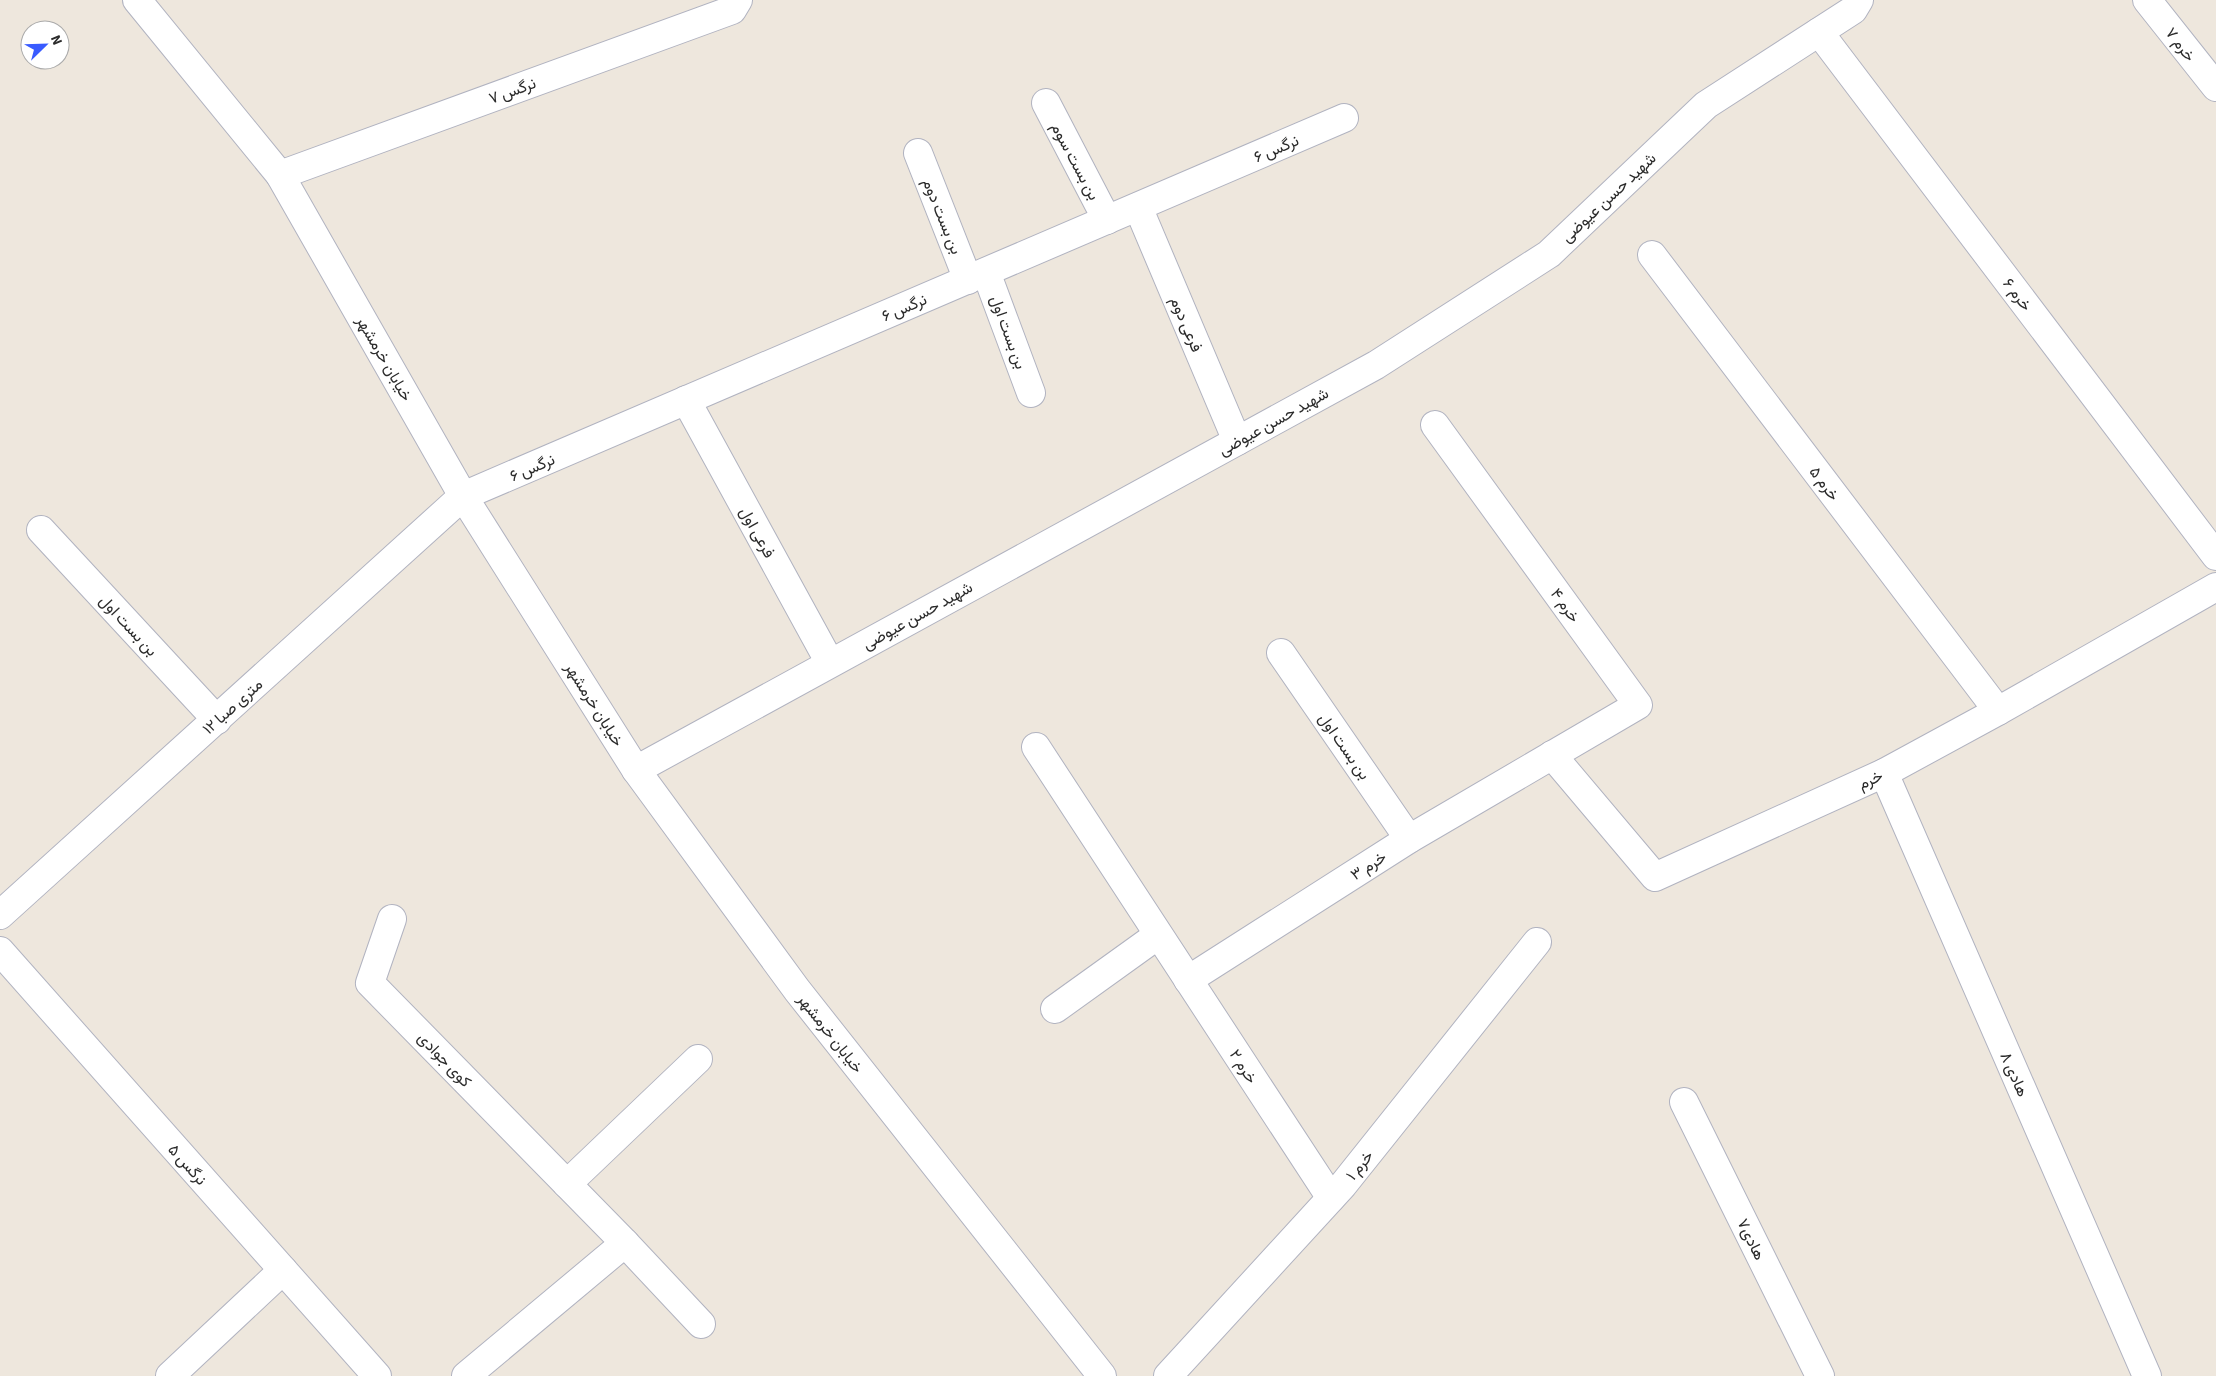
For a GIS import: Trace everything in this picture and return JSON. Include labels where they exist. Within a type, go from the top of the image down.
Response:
[{"type":"street","name":"خیابان خرمشهر","points":[[137,0],[280,174],[463,496],[636,770],[797,990],[1102,1376]]},
{"type":"street","name":"نرگس ۷","points":[[280,174],[732,10],[738,0]]},
{"type":"street","name":"شهید حسن عیوضی","points":[[636,770],[1376,365],[1549,254],[1706,105],[1853,10],[1859,0]]},
{"type":"street","name":"خرم ۷","points":[[2147,0],[2216,87]]},
{"type":"street","name":"خرم ۶","points":[[1819,32],[2216,556]]},
{"type":"street","name":"بن بست سوم","points":[[1046,103],[1107,220]]},
{"type":"street","name":"نرگس ۶","points":[[463,496],[1344,118]]},
{"type":"street","name":"بن بست دوم","points":[[918,153],[977,276]]},
{"type":"street","name":"فرعی دوم","points":[[1138,207],[1237,441]]},
{"type":"street","name":"خرم ۵","points":[[1652,255],[1998,711]]},
{"type":"street","name":"بن بست اول","points":[[977,276],[1031,392]]},
{"type":"street","name":"فرعی اول","points":[[686,400],[830,663]]},
{"type":"street","name":"خرم ۴","points":[[1435,425],[1638,705],[1552,755]]},
{"type":"street","name":"۱۲ متری صبا","points":[[0,916],[463,496]]},
{"type":"street","name":"بن بست اول","points":[[41,530],[217,720]]},
{"type":"street","name":"خرم","points":[[1552,755],[1655,877],[1884,773],[1998,711],[2216,587]]},
{"type":"street","name":"بن بست اول","points":[[1281,653],[1409,839]]},
{"type":"street","name":"خرم ۲","points":[[1036,748],[1330,1198]]},
{"type":"street","name":"خرم ۳","points":[[1188,980],[1409,839],[1552,755]]},
{"type":"street","name":"هادی ۸","points":[[1884,773],[2146,1376]]},
{"type":"street","name":"کوی جوادی","points":[[392,919],[370,983],[625,1243],[701,1324]]},
{"type":"street","points":[[1055,1009],[1158,935]]},
{"type":"street","name":"خرم ۱","points":[[1168,1376],[1330,1198],[1537,942]]},
{"type":"street","name":"نرگس ۵","points":[[0,951],[377,1376]]},
{"type":"street","points":[[567,1184],[698,1059]]},
{"type":"street","name":"هادی۷","points":[[1684,1102],[1820,1376]]},
{"type":"street","points":[[466,1376],[625,1243]]},
{"type":"street","points":[[170,1376],[283,1270]]}]
